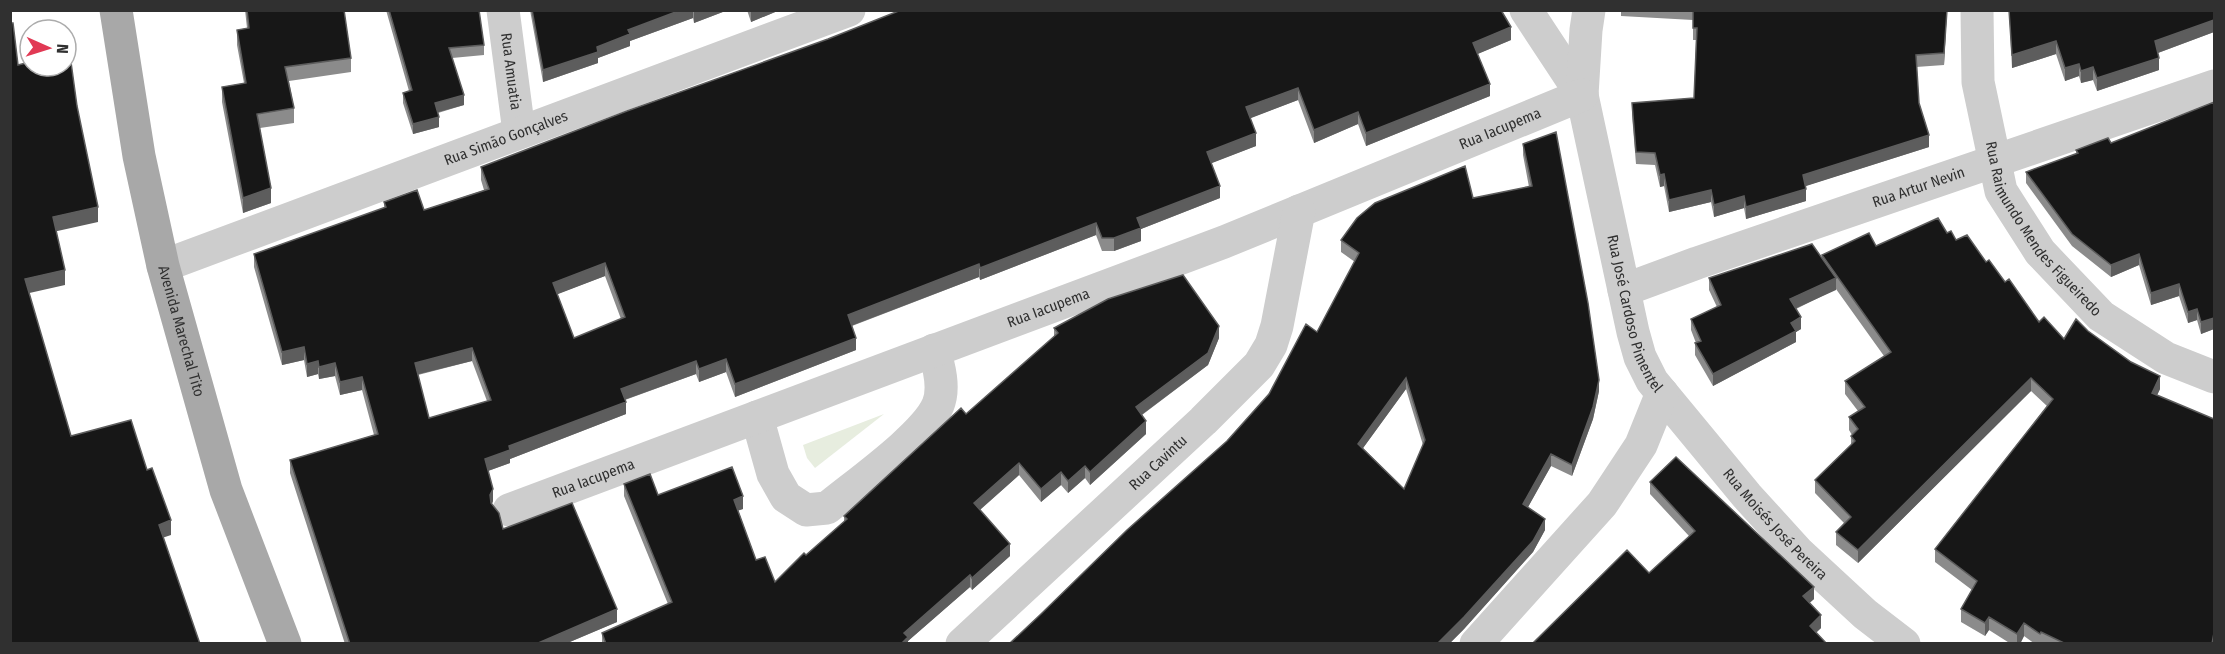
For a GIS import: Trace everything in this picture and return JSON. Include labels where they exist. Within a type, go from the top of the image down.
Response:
[{"type":"main road","name":"Avenida Marechal Tito","points":[[116,10],[140,156],[163,266],[226,490],[285,644]]},
{"type":"street","name":"Rua Amuatia","points":[[503,10],[519,132]]},
{"type":"street","name":"Rua Simão Gonçalves","points":[[163,266],[849,10]]},
{"type":"street","name":"Rua José Cardoso Pimentel","points":[[1476,644],[1602,504],[1641,445],[1662,393],[1652,381],[1640,357],[1582,94],[1526,10]]},
{"type":"street","points":[[1582,94],[1589,10]]},
{"type":"street","name":"Rua Raimundo Mendes Figueiredo","points":[[1977,10],[1978,82],[2001,191],[2040,252],[2102,316],[2166,358],[2214,376]]},
{"type":"street","name":"Rua Artur Nevin","points":[[1624,290],[2214,86]]},
{"type":"street","name":"Rua Iacupema","points":[[509,510],[1224,242],[1582,94]]},
{"type":"street","name":"Rua Cavintu","points":[[962,644],[1203,421],[1259,365],[1271,345],[1277,326],[1299,211]]},
{"type":"street","points":[[757,417],[773,474],[786,497],[806,510],[826,508],[923,428],[939,403],[941,375],[934,350]]},
{"type":"street","name":"Rua Moisés José Pereira","points":[[1662,393],[1747,496],[1798,552],[1865,614],[1904,644]]},
{"type":"shaded area","points":[[884,414],[815,468],[807,458],[803,445]]},
{"type":"building","points":[[247,10],[344,10],[351,58],[285,67],[294,108],[257,114],[271,188],[243,198],[222,87],[246,83],[237,30],[249,28]]},
{"type":"building","points":[[389,10],[479,10],[484,45],[449,48],[464,95],[435,103],[439,117],[413,124],[403,93],[412,90]]},
{"type":"building","points":[[532,10],[681,10],[628,30],[630,34],[597,47],[598,52],[543,70]]},
{"type":"building","points":[[901,10],[1501,10],[1511,27],[1473,43],[1490,84],[1366,133],[1358,112],[1314,130],[1298,88],[1246,107],[1256,133],[1207,152],[1220,186],[1137,218],[1141,228],[1114,238],[1102,238],[1096,223],[980,268],[979,264],[848,315],[856,338],[735,384],[726,359],[699,369],[696,361],[621,389],[626,402],[509,446],[510,450],[485,459],[493,489],[490,495],[491,503],[499,513],[503,529],[572,503],[617,609],[536,644],[350,644],[290,460],[378,434],[362,377],[340,382],[335,363],[319,367],[318,361],[307,364],[304,347],[282,352],[254,254],[386,207],[384,202],[417,190],[424,210],[489,189],[481,167],[627,111],[828,39]],"holes":[[[605,263],[625,317],[574,338],[553,283]],[[472,348],[491,400],[429,418],[415,363]]]},
{"type":"building","points":[[1693,10],[1947,10],[1944,53],[1916,55],[1919,103],[1929,135],[1803,175],[1806,189],[1746,207],[1744,196],[1714,205],[1711,190],[1669,200],[1664,174],[1660,175],[1655,153],[1636,152],[1632,103],[1694,98],[1697,28],[1693,28]]},
{"type":"building","points":[[2009,10],[2214,10],[2214,20],[2155,41],[2159,58],[2097,78],[2093,67],[2081,71],[2079,64],[2065,68],[2056,41],[2012,55]]},
{"type":"building","points":[[10,23],[13,23],[18,78],[73,78],[98,207],[53,217],[65,270],[25,279],[71,436],[131,420],[147,470],[152,468],[171,520],[159,525],[200,644],[10,644]]},
{"type":"building","points":[[2214,102],[2214,318],[2201,322],[2197,309],[2188,312],[2179,284],[2151,293],[2139,254],[2111,265],[2072,234],[2026,172],[2078,153],[2076,150],[2108,138],[2111,143]]},
{"type":"building","points":[[1556,132],[1588,303],[1599,380],[1593,407],[1572,465],[1551,454],[1523,504],[1545,519],[1533,541],[1437,644],[1009,644],[1127,530],[1227,441],[1269,394],[1306,324],[1317,332],[1359,253],[1341,240],[1357,218],[1375,203],[1465,166],[1473,198],[1532,186],[1523,144]],"holes":[[[1406,378],[1425,440],[1404,489],[1358,444]]]},
{"type":"building","points":[[1938,218],[1947,233],[1951,231],[1956,240],[1967,235],[1986,262],[1989,260],[2005,282],[2009,279],[2039,322],[2044,317],[2064,339],[2076,319],[2088,331],[2131,362],[2160,376],[2152,393],[2214,419],[2214,633],[2212,644],[2066,644],[2041,632],[2040,634],[2024,623],[2017,634],[1989,617],[1985,623],[1961,609],[1977,581],[1935,549],[2053,399],[2031,378],[1858,550],[1836,532],[1851,517],[1815,480],[1855,441],[1851,436],[1858,429],[1849,417],[1865,407],[1845,381],[1891,352],[1822,255],[1869,233],[1876,246]]},
{"type":"building","points":[[1812,244],[1836,278],[1790,299],[1801,317],[1791,323],[1796,331],[1713,374],[1695,343],[1701,341],[1691,319],[1721,305],[1709,278]]},
{"type":"building","points":[[1183,275],[1219,326],[1208,353],[1136,407],[1146,421],[1090,472],[1085,466],[1068,481],[1061,472],[1041,489],[1019,463],[974,503],[1010,544],[972,578],[970,575],[904,633],[908,637],[901,644],[606,644],[602,633],[672,602],[624,484],[650,474],[658,495],[732,467],[743,496],[734,500],[756,560],[765,557],[775,582],[804,553],[806,555],[847,519],[844,516],[961,408],[966,414],[1058,333],[1054,328],[1108,299]]},
{"type":"building","points":[[1676,457],[1814,587],[1803,596],[1821,615],[1810,626],[1827,644],[1532,644],[1627,550],[1649,573],[1695,531],[1650,482]]}]
